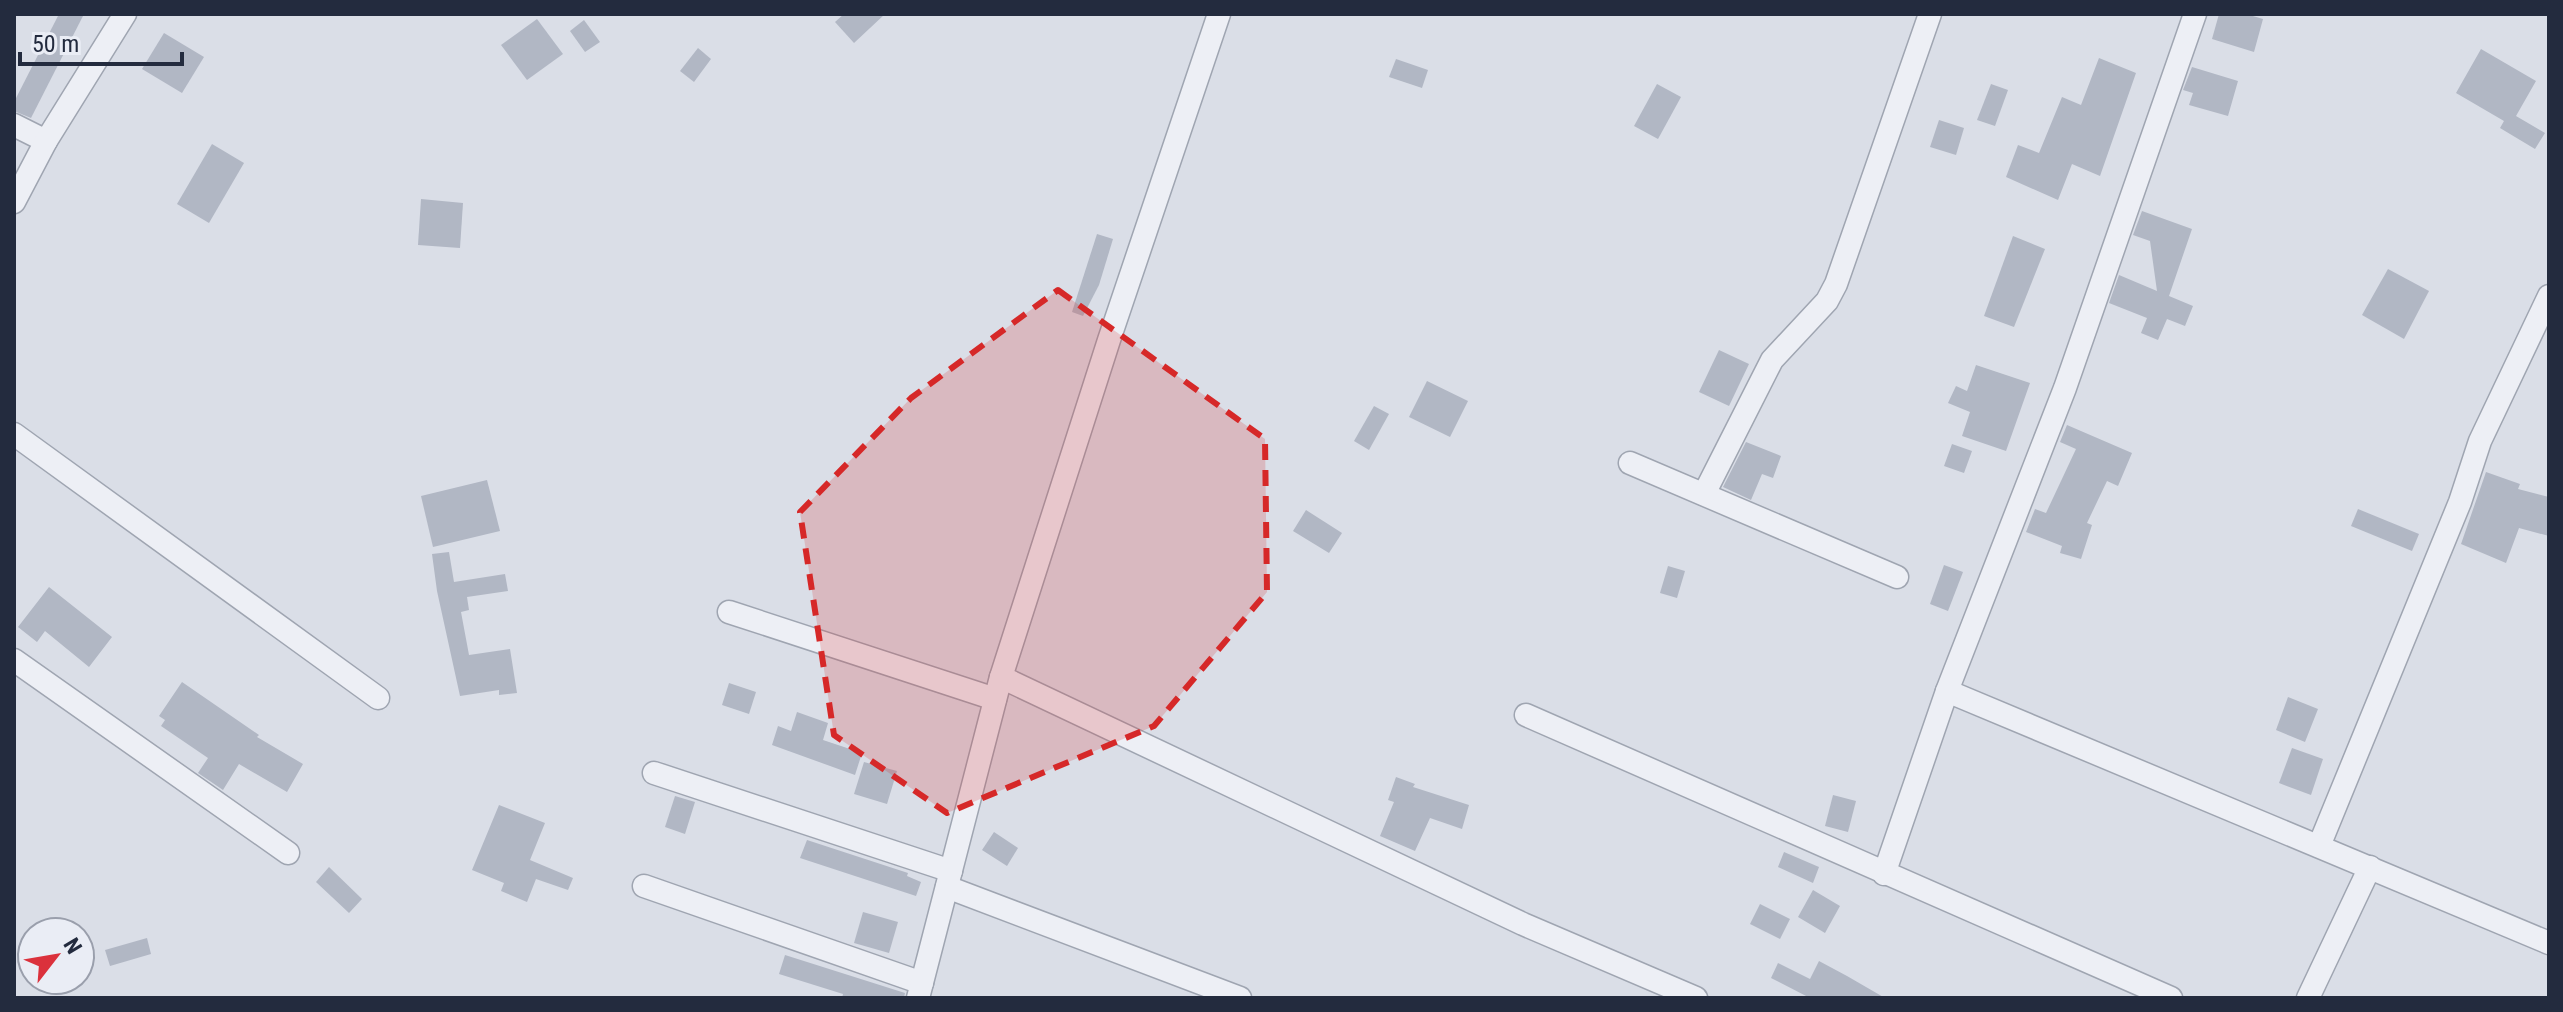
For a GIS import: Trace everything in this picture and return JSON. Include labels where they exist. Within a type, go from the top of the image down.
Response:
[{"type":"street","points":[[14,202],[46,141],[125,14]]},
{"type":"street","points":[[644,886],[920,991],[998,688],[1109,340],[1219,14]]},
{"type":"street","points":[[1704,494],[1772,360],[1827,301],[1836,284],[1930,14]]},
{"type":"street","points":[[1884,874],[1947,691],[2065,388],[2195,14]]},
{"type":"street","points":[[14,125],[46,141]]},
{"type":"street","points":[[2319,846],[2460,502],[2480,441],[2549,296]]},
{"type":"street","points":[[14,434],[378,698]]},
{"type":"street","points":[[1630,463],[1897,577]]},
{"type":"street","points":[[729,612],[998,688],[1523,924],[1696,998]]},
{"type":"street","points":[[14,660],[288,853]]},
{"type":"street","points":[[1947,691],[2549,943]]},
{"type":"street","points":[[1526,715],[2171,998]]},
{"type":"street","points":[[654,773],[949,879],[1240,998]]},
{"type":"street","points":[[2308,998],[2370,867]]},
{"type":"highlighted area","points":[[1058,290],[1265,439],[1267,592],[1154,726],[947,813],[834,735],[800,512],[911,398]]},
{"type":"building","points":[[59,14],[84,14],[31,118],[14,111],[14,102]]},
{"type":"building","points":[[844,14],[885,14],[854,43],[835,22]]},
{"type":"building","points":[[2219,14],[2246,14],[2263,19],[2254,52],[2212,39]]},
{"type":"building","points":[[537,19],[563,54],[527,80],[501,45]]},
{"type":"building","points":[[584,20],[600,42],[585,52],[570,31]]},
{"type":"building","points":[[164,33],[204,57],[182,93],[142,69]]},
{"type":"building","points":[[698,48],[711,59],[694,82],[680,71]]},
{"type":"building","points":[[2481,49],[2536,81],[2516,116],[2545,133],[2535,149],[2500,128],[2504,121],[2456,93]]},
{"type":"building","points":[[2099,58],[2136,73],[2100,176],[2072,164],[2058,200],[2006,177],[2018,145],[2039,153],[2062,97],[2081,105]]},
{"type":"building","points":[[1396,59],[1428,70],[1422,88],[1389,77]]},
{"type":"building","points":[[2192,67],[2238,81],[2228,116],[2189,105],[2193,93],[2183,90]]},
{"type":"building","points":[[1657,84],[1681,97],[1658,139],[1634,126]]},
{"type":"building","points":[[1991,84],[2008,90],[1995,126],[1977,120]]},
{"type":"building","points":[[1939,120],[1964,128],[1956,155],[1930,147]]},
{"type":"building","points":[[212,144],[244,163],[209,223],[177,204]]},
{"type":"building","points":[[421,199],[463,203],[460,248],[418,245]]},
{"type":"building","points":[[2142,211],[2192,229],[2169,296],[2193,306],[2185,326],[2167,319],[2158,340],[2141,333],[2147,318],[2109,303],[2119,275],[2157,291],[2150,241],[2133,235]]},
{"type":"building","points":[[1097,234],[1113,239],[1099,285],[1083,316],[1072,312]]},
{"type":"building","points":[[2013,236],[2045,249],[2014,327],[1984,316]]},
{"type":"building","points":[[2388,269],[2429,291],[2404,339],[2362,315]]},
{"type":"building","points":[[1719,350],[1749,364],[1729,406],[1699,392]]},
{"type":"building","points":[[1976,365],[2030,383],[2006,451],[1962,436],[1970,412],[1948,403],[1956,386],[1967,391]]},
{"type":"building","points":[[1427,381],[1468,401],[1450,437],[1409,417]]},
{"type":"building","points":[[1374,406],[1389,414],[1369,450],[1354,441]]},
{"type":"building","points":[[2067,425],[2132,453],[2118,486],[2107,481],[2087,523],[2092,525],[2081,559],[2060,553],[2062,546],[2026,532],[2035,509],[2046,513],[2076,449],[2060,442]]},
{"type":"building","points":[[1746,442],[1781,456],[1773,478],[1762,474],[1751,500],[1723,487]]},
{"type":"building","points":[[1952,444],[1972,451],[1964,473],[1944,466]]},
{"type":"building","points":[[2486,472],[2520,484],[2518,489],[2549,497],[2549,536],[2519,528],[2506,563],[2461,544]]},
{"type":"building","points":[[487,480],[500,531],[433,547],[421,496]]},
{"type":"building","points":[[2358,509],[2419,534],[2412,551],[2351,526]]},
{"type":"building","points":[[1306,510],[1342,533],[1329,553],[1293,531]]},
{"type":"building","points":[[449,552],[454,582],[505,574],[508,591],[467,597],[469,610],[461,612],[469,655],[510,649],[517,693],[499,695],[499,690],[460,696],[432,554]]},
{"type":"building","points":[[1944,565],[1963,572],[1948,611],[1930,604]]},
{"type":"building","points":[[1668,566],[1685,571],[1677,598],[1660,593]]},
{"type":"building","points":[[49,587],[112,637],[89,667],[45,631],[37,642],[18,627]]},
{"type":"building","points":[[182,682],[259,735],[257,737],[303,764],[287,792],[239,764],[223,790],[198,773],[208,758],[161,726],[165,720],[159,716]]},
{"type":"building","points":[[729,683],[756,692],[749,714],[722,705]]},
{"type":"building","points":[[2288,697],[2318,709],[2305,742],[2276,730]]},
{"type":"building","points":[[797,712],[828,723],[823,740],[862,753],[855,775],[772,745],[778,726],[791,731]]},
{"type":"building","points":[[2292,748],[2323,759],[2311,795],[2279,783]]},
{"type":"building","points":[[864,762],[897,771],[887,804],[854,794]]},
{"type":"building","points":[[1396,777],[1415,784],[1413,787],[1469,805],[1462,829],[1430,818],[1415,851],[1380,836],[1394,802],[1388,800]]},
{"type":"building","points":[[1833,795],[1856,801],[1848,832],[1825,826]]},
{"type":"building","points":[[675,796],[695,802],[685,834],[665,827]]},
{"type":"building","points":[[499,805],[545,823],[530,860],[573,878],[568,890],[536,879],[527,902],[501,891],[504,883],[472,870]]},
{"type":"building","points":[[994,832],[1018,848],[1007,866],[982,850]]},
{"type":"building","points":[[807,840],[908,873],[907,876],[921,882],[916,896],[800,858]]},
{"type":"building","points":[[1784,852],[1819,867],[1813,883],[1778,867]]},
{"type":"building","points":[[329,867],[362,899],[349,913],[316,882]]},
{"type":"building","points":[[1813,890],[1840,906],[1825,933],[1798,917]]},
{"type":"building","points":[[1760,904],[1790,919],[1780,939],[1750,924]]},
{"type":"building","points":[[863,912],[898,922],[889,953],[854,943]]},
{"type":"building","points":[[147,938],[151,954],[110,966],[105,950]]},
{"type":"building","points":[[785,955],[905,993],[904,998],[842,998],[843,994],[779,974]]},
{"type":"building","points":[[1819,961],[1885,998],[1810,998],[1771,978],[1778,963],[1810,979]]}]
